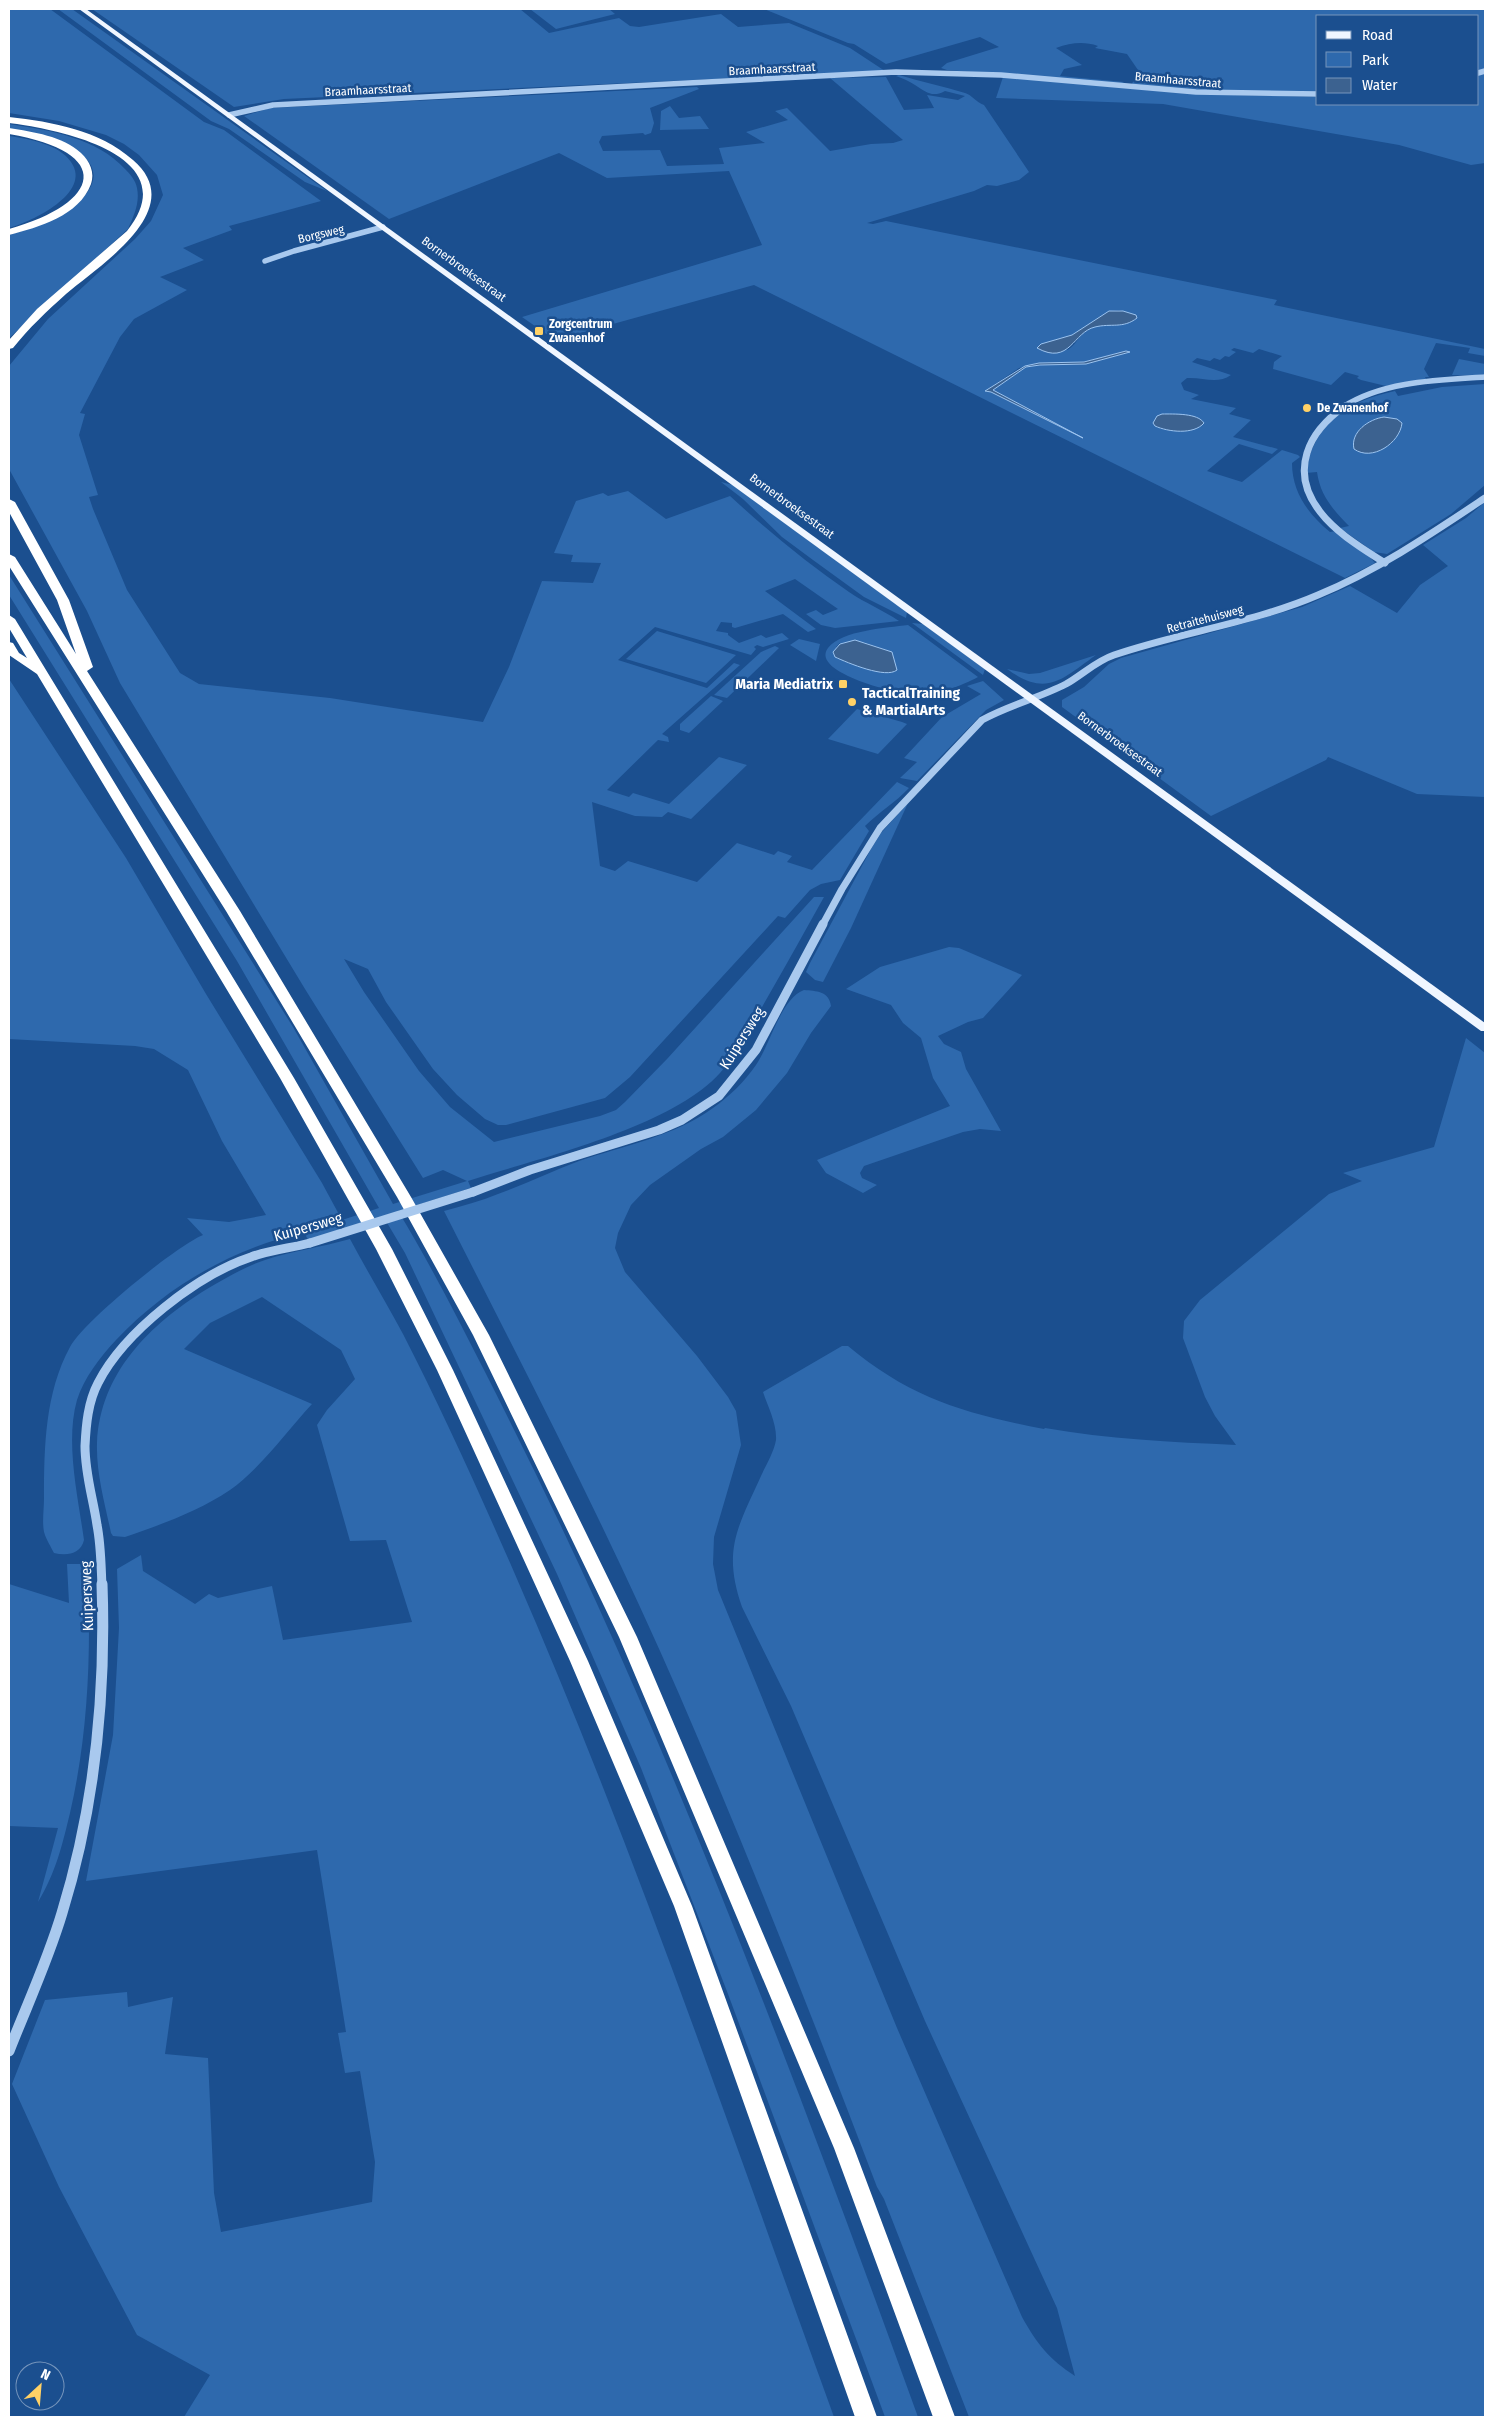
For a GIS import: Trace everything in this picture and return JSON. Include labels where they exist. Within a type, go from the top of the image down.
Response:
[{"type":"highway","points":[[9,120],[58,128],[86,136],[108,146],[125,156],[138,169],[144,179],[147,193],[143,213],[129,234],[29,324],[9,346]]},
{"type":"highway","points":[[9,131],[39,136],[65,146],[86,163],[88,179],[83,193],[68,207],[31,226],[9,232]]},
{"type":"highway","points":[[9,502],[63,600],[96,693]]},
{"type":"highway","points":[[9,557],[233,911],[404,1197],[481,1335],[628,1637],[844,2148],[944,2417]]},
{"type":"highway","points":[[9,619],[287,1078],[351,1190],[384,1249],[432,1344],[508,1503],[583,1670],[683,1906],[866,2417]]},
{"type":"highway","points":[[9,646],[15,655],[42,675]]},
{"type":"main road","name":"Bornerbroeksestraat","points":[[82,9],[1032,697],[1485,1028]]},
{"type":"street","name":"Braamhaarsstraat","points":[[229,115],[273,105],[896,72],[994,74],[1206,93],[1316,94]]},
{"type":"street","name":"Borgsweg","points":[[265,261],[287,252],[324,245],[383,227]]},
{"type":"street","points":[[1385,563],[1340,531],[1309,498],[1302,469],[1305,455],[1313,438],[1342,408],[1364,398],[1416,385],[1485,378]]},
{"type":"street","name":"Retraitehuisweg","points":[[1032,697],[1064,685],[1094,664],[1114,655],[1300,603],[1345,584],[1436,533],[1485,498]]},
{"type":"street","name":"Kuipersweg","points":[[9,2052],[62,1915],[89,1811],[100,1713],[104,1615],[98,1525],[86,1468],[87,1430],[91,1403],[98,1384],[117,1354],[137,1332],[204,1282],[251,1257],[310,1243],[473,1192],[530,1170],[659,1130],[682,1120],[719,1096],[756,1050],[842,889],[880,828],[982,720],[1000,709],[1032,697]]},
{"type":"green space","points":[[9,9],[50,9],[204,122],[224,130],[321,201],[229,226],[232,230],[183,248],[204,260],[160,277],[187,290],[134,319],[120,337],[80,413],[85,414],[79,435],[98,495],[89,497],[93,509],[127,590],[180,673],[199,684],[330,698],[483,722],[509,667],[542,581],[593,583],[601,563],[571,562],[573,555],[554,553],[576,501],[603,493],[608,496],[628,491],[666,519],[730,496],[818,570],[855,596],[899,621],[835,628],[821,625],[806,614],[816,610],[823,615],[838,609],[795,579],[765,591],[816,629],[808,632],[783,614],[735,628],[732,627],[732,623],[721,622],[716,631],[728,633],[739,643],[761,635],[766,638],[782,633],[789,639],[763,647],[757,645],[754,647],[756,649],[751,655],[655,627],[618,660],[707,688],[734,663],[740,665],[662,734],[668,737],[669,742],[658,740],[607,790],[629,797],[633,793],[669,804],[719,757],[747,765],[691,819],[668,812],[662,817],[635,816],[592,802],[600,866],[615,871],[628,861],[697,882],[737,843],[774,855],[778,851],[792,856],[787,862],[812,870],[897,782],[909,788],[865,826],[869,831],[840,880],[821,884],[810,890],[785,918],[778,916],[630,1077],[605,1098],[506,1125],[498,1125],[485,1119],[457,1095],[433,1069],[386,1002],[368,969],[344,959],[364,992],[419,1071],[450,1107],[494,1142],[600,1116],[616,1110],[667,1059],[814,897],[824,897],[739,1047],[720,1073],[698,1092],[670,1110],[602,1139],[468,1181],[471,1188],[398,1211],[452,1308],[527,1457],[584,1576],[642,1706],[685,1806],[766,2008],[918,2417],[885,2417],[728,1994],[641,1768],[557,1574],[405,1253],[383,1216],[308,1240],[304,1232],[251,1248],[202,1272],[157,1303],[136,1321],[98,1361],[88,1376],[77,1400],[72,1434],[72,1451],[84,1540],[82,1545],[73,1553],[54,1553],[45,1535],[43,1520],[45,1459],[51,1402],[55,1383],[62,1365],[78,1335],[111,1303],[152,1269],[203,1235],[187,1218],[229,1222],[266,1215],[222,1141],[188,1070],[154,1049],[135,1046],[9,1039],[9,679],[126,858],[206,994],[322,1183],[342,1220],[379,1208],[237,961],[9,595],[9,575],[293,1027],[393,1204],[467,1181],[443,1170],[423,1178],[305,989],[120,683],[87,611],[9,469],[9,366],[48,319],[135,239],[151,221],[163,195],[157,175],[139,155],[124,144],[106,135],[59,121],[9,113]]},
{"type":"green space","points":[[58,9],[72,9],[327,191],[305,182],[229,129],[211,121]]},
{"type":"green space","points":[[92,9],[520,9],[549,33],[619,18],[630,26],[639,27],[721,14],[738,27],[789,23],[850,48],[885,71],[284,99],[234,107]]},
{"type":"green space","points":[[530,9],[609,9],[615,14],[556,29]]},
{"type":"green space","points":[[764,9],[1485,9],[1485,69],[1479,71],[1479,15],[1316,15],[1316,92],[1202,91],[1132,84],[1138,70],[1127,54],[1095,48],[1098,46],[1082,43],[1056,48],[1082,65],[1064,69],[1060,76],[1124,82],[1119,84],[941,68],[947,63],[999,47],[980,37],[886,64],[854,44]]},
{"type":"green space","points":[[1485,74],[1485,163],[1471,165],[1399,145],[1163,104],[996,98],[1003,77],[1195,94],[1316,97],[1316,105],[1479,105],[1479,75]]},
{"type":"green space","points":[[899,75],[965,93],[984,105],[1029,172],[1019,180],[997,186],[987,185],[974,191],[867,223],[873,224],[886,221],[1277,300],[1274,305],[1485,349],[1485,356],[1468,353],[1470,348],[1436,343],[1424,369],[1429,377],[1425,377],[1427,381],[1386,386],[1361,380],[1357,378],[1359,376],[1345,372],[1331,385],[1273,369],[1274,362],[1282,356],[1259,349],[1253,353],[1234,348],[1231,350],[1236,352],[1220,360],[1214,358],[1210,361],[1197,358],[1192,362],[1231,375],[1220,380],[1187,378],[1181,383],[1184,390],[1199,395],[1191,399],[1236,408],[1229,414],[1251,420],[1233,437],[1278,449],[1272,454],[1239,444],[1207,471],[1242,482],[1282,450],[1298,455],[1300,457],[1292,463],[1293,474],[1298,493],[1308,510],[1330,532],[1336,531],[1369,556],[1375,563],[1345,578],[754,285],[555,340],[522,317],[762,245],[729,171],[607,178],[559,153],[389,219],[244,116],[270,108],[697,87],[699,89],[650,108],[654,123],[651,133],[645,135],[643,133],[602,136],[599,142],[603,151],[660,150],[667,166],[724,164],[719,148],[765,143],[746,132],[788,120],[775,111],[787,108],[830,151],[903,140],[830,78],[886,77],[904,110],[934,108],[927,95],[958,100],[965,96],[945,91],[936,94],[929,93],[896,76]],"holes":[[[1119,310],[1136,315],[1137,318],[1125,324],[1089,329],[1067,350],[1041,344],[1072,335],[1109,311]],[[1126,351],[1129,352],[1086,364],[1026,367],[993,390],[1083,438],[991,392],[985,391],[1019,368],[1039,363],[1084,362]],[[1174,414],[1201,419],[1204,423],[1189,430],[1160,429]]]},
{"type":"green space","points":[[670,106],[679,118],[700,116],[709,129],[660,130],[661,111]]},
{"type":"green space","points":[[9,124],[72,137],[101,150],[114,158],[129,173],[137,188],[138,199],[128,229],[9,338],[9,235],[51,220],[70,209],[86,194],[93,179],[92,167],[83,156],[70,147],[54,140],[9,129]]},
{"type":"green space","points":[[9,136],[43,143],[59,151],[71,162],[76,173],[74,185],[67,195],[44,213],[9,228]]},
{"type":"green space","points":[[1459,359],[1485,364],[1485,376],[1452,375]]},
{"type":"green space","points":[[1485,384],[1485,485],[1451,514],[1387,554],[1374,552],[1340,528],[1349,526],[1328,502],[1321,488],[1317,472],[1306,473],[1316,441],[1336,417],[1348,408],[1363,401],[1395,391],[1398,396],[1442,387]],"holes":[[[1381,417],[1402,423],[1399,434],[1392,442],[1366,425]]]},
{"type":"green space","points":[[721,482],[733,485],[907,612],[906,618],[864,597],[813,560],[782,537],[743,499]]},
{"type":"green space","points":[[1485,502],[1485,797],[1417,794],[1328,757],[1326,760],[1211,816],[1062,707],[1062,700],[1084,687],[1109,664],[1121,658],[1302,607],[1350,586],[1397,613],[1420,585],[1448,566],[1423,545],[1466,518]]},
{"type":"green space","points":[[912,623],[923,624],[985,669],[983,675]]},
{"type":"green space","points":[[908,625],[978,677],[940,692],[923,695],[907,694],[877,687],[844,674],[832,666],[826,657],[828,648],[843,637],[865,631]],"holes":[[[863,642],[892,652],[873,670],[858,666],[836,647],[840,643]]]},
{"type":"green space","points":[[657,631],[736,655],[706,683],[626,659]]},
{"type":"green space","points":[[799,639],[820,644],[816,661],[790,645]]},
{"type":"green space","points":[[775,646],[779,648],[727,698],[714,695],[761,652]]},
{"type":"green space","points":[[1096,655],[1063,678],[1044,684],[1021,678],[1007,669],[1029,674],[1040,673]]},
{"type":"green space","points":[[983,681],[1004,700],[986,710],[917,781],[900,778],[917,762],[904,758],[942,717],[981,694],[967,686]]},
{"type":"green space","points":[[711,696],[723,701],[689,733],[680,730],[680,724]]},
{"type":"green space","points":[[857,709],[907,724],[878,754],[828,739]]},
{"type":"green space","points":[[908,803],[851,928],[823,982],[815,980],[806,972],[810,963],[871,849],[881,833]]},
{"type":"green space","points":[[949,947],[959,948],[1022,975],[983,1018],[968,1022],[938,1036],[944,1044],[961,1052],[966,1069],[1001,1131],[980,1129],[963,1132],[864,1166],[860,1173],[862,1178],[877,1185],[863,1193],[826,1173],[817,1160],[950,1106],[933,1078],[921,1038],[903,1023],[891,1005],[846,989],[880,967]]},
{"type":"green space","points":[[804,990],[825,995],[828,997],[831,1006],[811,1033],[787,1073],[756,1110],[723,1137],[701,1149],[650,1185],[631,1205],[618,1233],[615,1248],[625,1272],[697,1356],[728,1397],[736,1411],[741,1445],[714,1537],[713,1564],[718,1590],[897,2028],[1022,2317],[1044,2350],[1075,2376],[1057,2308],[925,2021],[791,1706],[742,1607],[733,1570],[735,1539],[772,1454],[776,1440],[774,1422],[763,1392],[842,1346],[848,1346],[894,1379],[917,1391],[964,1410],[989,1417],[1044,1429],[1092,1435],[1236,1445],[1215,1416],[1205,1397],[1183,1338],[1184,1321],[1200,1300],[1329,1194],[1362,1181],[1343,1173],[1434,1147],[1466,1038],[1485,1053],[1485,2417],[969,2417],[781,1939],[679,1694],[595,1511],[444,1211],[492,1197],[579,1161],[666,1133],[698,1118],[725,1099],[747,1077],[761,1056],[782,1012],[796,995]]},
{"type":"green space","points":[[350,1239],[403,1334],[446,1422],[501,1542],[558,1676],[601,1781],[681,1992],[834,2417],[184,2417],[210,2375],[137,2335],[59,2187],[12,2084],[45,2000],[127,1992],[128,2007],[173,1997],[165,2054],[208,2058],[214,2193],[221,2232],[372,2202],[375,2162],[360,2071],[345,2073],[338,2033],[346,2032],[317,1850],[86,1881],[113,1735],[119,1628],[117,1569],[141,1555],[143,1571],[195,1604],[209,1594],[218,1598],[272,1586],[283,1640],[412,1622],[386,1540],[350,1541],[317,1425],[327,1410],[355,1379],[341,1350],[262,1297],[210,1323],[184,1349],[312,1404],[273,1449],[241,1482],[218,1498],[179,1517],[125,1537],[113,1536],[111,1533],[99,1477],[97,1443],[100,1418],[107,1394],[118,1373],[148,1335],[186,1303],[242,1269],[275,1257]]},
{"type":"green space","points":[[67,1564],[81,1564],[85,1568],[88,1577],[89,1637],[87,1696],[81,1754],[70,1813],[58,1859],[38,1902],[58,1828],[9,1826],[9,1584],[69,1603]]},
{"type":"water","points":[[1109,311],[1123,311],[1136,315],[1137,318],[1127,323],[1095,327],[1088,330],[1064,351],[1057,353],[1048,352],[1037,348],[1041,344],[1072,335]]},
{"type":"water","points":[[1126,351],[1130,352],[1086,364],[1026,367],[993,390],[1083,438],[991,392],[985,391],[1025,366],[1039,363],[1084,362]]},
{"type":"water","points":[[1162,414],[1197,417],[1204,423],[1200,427],[1188,431],[1167,430],[1155,426],[1153,423],[1157,416]]},
{"type":"water","points":[[1384,417],[1397,419],[1402,423],[1400,430],[1391,443],[1377,452],[1361,452],[1354,449],[1355,437],[1362,427],[1372,420]]},
{"type":"water","points":[[855,640],[892,652],[897,670],[884,673],[857,666],[835,657],[833,652],[840,644]]},
{"type":"place","name":"Zorgcentrum Zwanenhof","points":[[539,331]]},
{"type":"place","name":"De Zwanenhof","points":[[1307,408]]},
{"type":"place","name":"Maria Mediatrix","points":[[843,684]]},
{"type":"place","name":"TacticalTraining & MartialArts","points":[[852,702]]}]
